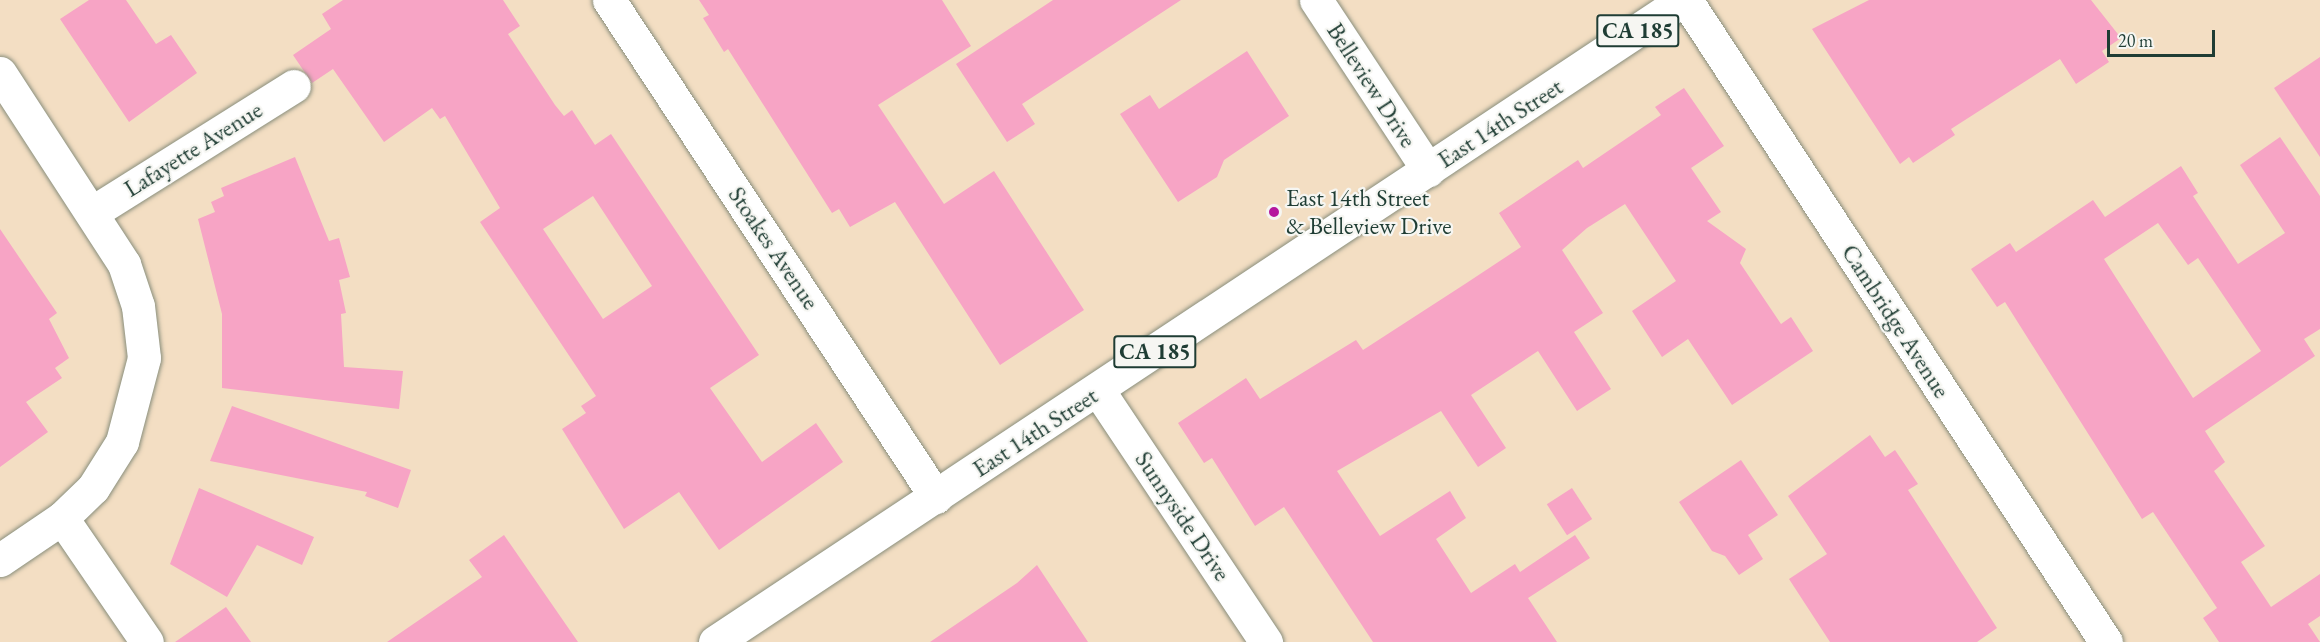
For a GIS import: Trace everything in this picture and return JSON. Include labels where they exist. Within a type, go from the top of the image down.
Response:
[{"type":"street","name":"Stoakes Avenue","points":[[609,0],[936,497]]},
{"type":"street","name":"Belleview Drive","points":[[1316,0],[1428,170]]},
{"type":"street","name":"East 14th Street","points":[[715,642],[1684,0]]},
{"type":"street","name":"Cambridge Avenue","points":[[1684,0],[2106,642]]},
{"type":"street","points":[[0,73],[93,212],[131,285],[144,358],[122,442],[93,488],[62,518],[0,560]]},
{"type":"street","name":"Lafayette Avenue","points":[[93,212],[294,86]]},
{"type":"street","name":"Sunnyside Drive","points":[[1098,390],[1266,642]]},
{"type":"street","points":[[62,518],[147,642]]},
{"type":"building","points":[[89,0],[126,0],[156,44],[171,35],[197,73],[129,122],[60,19]]},
{"type":"building","points":[[343,0],[503,0],[520,26],[508,34],[555,105],[564,116],[572,110],[595,145],[611,134],[759,355],[710,388],[762,462],[816,423],[843,462],[719,550],[679,492],[624,529],[562,429],[586,413],[581,406],[596,396],[480,222],[500,208],[445,116],[440,119],[432,108],[384,142],[333,69],[312,83],[293,55],[331,29],[322,14]],"holes":[[[593,196],[652,286],[603,319],[543,229]]]},
{"type":"building","points":[[699,0],[942,0],[971,46],[878,105],[944,204],[994,171],[1084,310],[1000,365],[895,202],[850,227],[839,209],[832,213],[728,49],[724,52],[703,18],[709,15]]},
{"type":"building","points":[[1053,0],[1181,0],[1022,104],[1035,124],[1007,142],[956,64]]},
{"type":"building","points":[[1869,0],[2091,0],[2121,38],[2102,51],[2109,62],[2076,84],[2060,59],[1951,129],[1955,135],[1913,163],[1909,157],[1900,164],[1812,29]]},
{"type":"building","points":[[1247,51],[1289,116],[1224,160],[1217,177],[1178,202],[1120,114],[1150,95],[1159,109]]},
{"type":"building","points":[[2320,57],[2320,157],[2274,88]]},
{"type":"building","points":[[1684,88],[1724,146],[1691,168],[1721,212],[1707,221],[1746,249],[1740,263],[1781,324],[1791,317],[1813,351],[1732,405],[1688,339],[1662,357],[1632,311],[1676,281],[1625,204],[1587,228],[1562,250],[1603,313],[1574,332],[1611,389],[1577,411],[1538,351],[1471,395],[1506,448],[1478,467],[1441,411],[1337,471],[1380,536],[1450,491],[1466,518],[1436,539],[1471,593],[1515,564],[1520,572],[1575,535],[1590,558],[1528,598],[1557,642],[1373,642],[1284,507],[1255,526],[1212,458],[1204,463],[1178,423],[1246,378],[1260,399],[1356,340],[1363,350],[1521,247],[1499,213],[1578,160],[1583,168],[1661,115],[1655,107]]},
{"type":"building","points":[[2280,137],[2320,196],[2320,329],[2304,339],[2315,356],[2205,431],[2225,462],[2214,471],[2265,546],[2241,562],[2271,607],[2320,574],[2320,616],[2308,624],[2320,642],[2219,642],[2203,618],[2217,608],[2153,512],[2142,519],[2005,302],[1997,307],[1971,269],[2010,243],[2016,252],[2093,200],[2105,217],[2181,166],[2198,193],[2193,196],[2238,264],[2285,233],[2240,165]],"holes":[[[2158,223],[2188,265],[2198,258],[2261,351],[2193,398],[2104,259]]]},
{"type":"building","points":[[295,157],[329,241],[339,238],[350,277],[339,280],[346,313],[341,314],[344,367],[403,371],[399,409],[222,388],[222,314],[198,219],[215,212],[211,202],[224,196],[221,188]]},
{"type":"building","points":[[0,229],[57,313],[49,319],[69,358],[55,368],[62,378],[26,402],[48,432],[0,467]]},
{"type":"building","points":[[232,406],[411,470],[398,508],[365,496],[367,492],[210,461]]},
{"type":"building","points":[[1870,435],[1885,457],[1895,450],[1918,484],[1908,490],[1997,628],[1977,642],[1830,642],[1789,579],[1827,554],[1788,496]]},
{"type":"building","points":[[1741,460],[1778,515],[1748,535],[1763,559],[1739,575],[1725,556],[1712,551],[1679,502]]},
{"type":"building","points":[[199,488],[314,537],[302,565],[257,545],[227,597],[170,564]]},
{"type":"building","points":[[1572,488],[1592,519],[1567,535],[1547,504]]},
{"type":"building","points":[[504,535],[578,642],[387,642],[482,577],[469,560]]},
{"type":"building","points":[[1037,565],[1088,642],[930,642],[1017,583]]},
{"type":"building","points":[[226,607],[251,642],[175,642]]},
{"type":"place","name":"East 14th Street & Belleview Drive","points":[[1274,212]]}]
